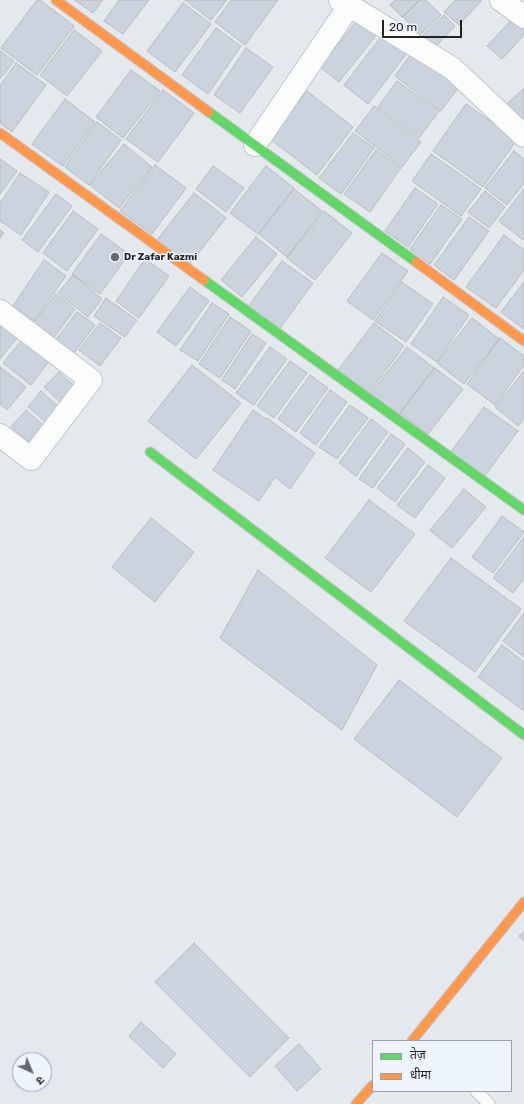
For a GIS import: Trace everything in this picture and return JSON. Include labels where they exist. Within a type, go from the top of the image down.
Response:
[{"type":"street","points":[[56,0],[524,342]]},
{"type":"street","points":[[501,0],[524,17]]},
{"type":"street","points":[[255,145],[345,3],[452,68],[524,136]]},
{"type":"street","points":[[0,133],[524,510]]},
{"type":"street","points":[[0,311],[91,380],[31,459],[0,435]]},
{"type":"street","points":[[150,452],[524,735]]},
{"type":"street","points":[[418,1039],[524,902]]},
{"type":"street","points":[[356,1104],[372,1086]]},
{"type":"lane","points":[[477,1092],[489,1104]]},
{"type":"building","points":[[37,0],[40,0],[74,26],[37,75],[1,48]]},
{"type":"building","points":[[75,0],[103,0],[93,13]]},
{"type":"building","points":[[119,0],[149,0],[123,34],[104,21]]},
{"type":"building","points":[[185,0],[227,0],[211,20]]},
{"type":"building","points":[[231,0],[278,0],[245,45],[215,22]]},
{"type":"building","points":[[395,0],[419,0],[402,17],[390,5]]},
{"type":"building","points":[[420,0],[426,0],[441,15],[420,35],[403,17]]},
{"type":"building","points":[[455,0],[482,0],[459,25],[444,12]]},
{"type":"building","points":[[183,3],[211,24],[175,72],[147,51]]},
{"type":"building","points":[[444,15],[455,26],[435,47],[423,35]]},
{"type":"building","points":[[514,17],[524,27],[524,35],[502,59],[487,46]]},
{"type":"building","points":[[359,18],[378,33],[339,82],[320,67]]},
{"type":"building","points":[[216,28],[241,46],[208,94],[182,75]]},
{"type":"building","points":[[74,30],[102,51],[67,96],[40,75]]},
{"type":"building","points":[[383,34],[407,53],[368,104],[344,85]]},
{"type":"building","points":[[246,48],[273,67],[240,113],[214,95]]},
{"type":"building","points":[[415,49],[461,84],[441,111],[395,76]]},
{"type":"building","points":[[0,51],[14,61],[0,79]]},
{"type":"building","points":[[16,63],[46,85],[12,132],[0,123],[0,86]]},
{"type":"building","points":[[131,70],[160,91],[123,138],[96,117]]},
{"type":"building","points":[[397,81],[439,111],[419,138],[378,107]]},
{"type":"building","points":[[524,88],[524,120],[521,122],[505,106]]},
{"type":"building","points":[[163,90],[194,113],[158,162],[126,139]]},
{"type":"building","points":[[307,91],[353,127],[317,175],[270,139]]},
{"type":"building","points":[[65,99],[95,122],[63,166],[32,144]]},
{"type":"building","points":[[466,104],[517,140],[483,187],[433,151]]},
{"type":"building","points":[[374,106],[421,142],[402,167],[355,131]]},
{"type":"building","points":[[97,122],[121,140],[89,185],[65,167]]},
{"type":"building","points":[[353,133],[374,148],[341,194],[319,178]]},
{"type":"building","points":[[124,144],[152,167],[119,208],[90,185]]},
{"type":"building","points":[[376,150],[401,168],[370,212],[344,194]]},
{"type":"building","points":[[514,151],[524,159],[524,183],[507,205],[485,188]]},
{"type":"building","points":[[431,154],[481,189],[461,216],[412,181]]},
{"type":"building","points":[[0,159],[17,171],[0,194]]},
{"type":"building","points":[[155,165],[186,188],[152,234],[120,211]]},
{"type":"building","points":[[213,166],[244,188],[226,212],[196,189]]},
{"type":"building","points":[[266,166],[294,188],[258,234],[230,213]]},
{"type":"building","points":[[20,173],[49,192],[21,235],[0,221],[0,203]]},
{"type":"building","points":[[415,188],[438,204],[408,247],[385,231]]},
{"type":"building","points":[[294,189],[322,211],[287,257],[259,234]]},
{"type":"building","points":[[524,189],[524,239],[523,240],[499,221]]},
{"type":"building","points":[[485,191],[505,207],[489,228],[468,212]]},
{"type":"building","points":[[194,193],[226,218],[189,265],[157,240]]},
{"type":"building","points":[[56,194],[72,206],[38,252],[22,240]]},
{"type":"building","points":[[441,205],[462,219],[430,264],[410,249]]},
{"type":"building","points":[[73,211],[98,229],[67,271],[43,253]]},
{"type":"building","points":[[324,211],[352,233],[315,280],[287,258]]},
{"type":"building","points":[[469,217],[489,231],[454,280],[434,265]]},
{"type":"building","points":[[0,230],[4,233],[0,238]]},
{"type":"building","points":[[101,234],[129,254],[100,294],[72,274]]},
{"type":"building","points":[[504,235],[524,250],[524,270],[496,308],[466,287]]},
{"type":"building","points":[[256,237],[277,254],[242,297],[221,280]]},
{"type":"building","points":[[382,253],[408,271],[373,320],[347,301]]},
{"type":"building","points":[[145,259],[169,276],[139,318],[116,301]]},
{"type":"building","points":[[44,260],[66,276],[34,321],[13,306]]},
{"type":"building","points":[[282,261],[313,283],[278,331],[247,308]]},
{"type":"building","points":[[73,275],[102,299],[88,317],[58,293]]},
{"type":"building","points":[[402,282],[433,304],[406,342],[375,321]]},
{"type":"building","points":[[524,282],[524,329],[501,312]]},
{"type":"building","points":[[190,287],[209,301],[176,346],[157,332]]},
{"type":"building","points":[[56,294],[75,309],[53,339],[33,324]]},
{"type":"building","points":[[443,297],[469,315],[437,362],[411,344]]},
{"type":"building","points":[[106,298],[137,320],[125,337],[94,316]]},
{"type":"building","points":[[212,303],[229,314],[198,361],[180,350]]},
{"type":"building","points":[[77,312],[95,325],[74,353],[56,340]]},
{"type":"building","points":[[230,317],[251,331],[220,378],[199,364]]},
{"type":"building","points":[[472,318],[499,339],[464,384],[437,363]]},
{"type":"building","points":[[0,323],[18,337],[0,359]]},
{"type":"building","points":[[100,323],[121,338],[100,366],[79,350]]},
{"type":"building","points":[[374,323],[404,346],[369,393],[338,370]]},
{"type":"building","points":[[252,334],[266,343],[235,389],[222,380]]},
{"type":"building","points":[[500,338],[524,356],[524,365],[495,405],[467,384]]},
{"type":"building","points":[[22,340],[49,361],[31,385],[3,363]]},
{"type":"building","points":[[270,347],[287,359],[254,405],[236,393]]},
{"type":"building","points":[[407,347],[434,368],[398,415],[371,393]]},
{"type":"building","points":[[290,361],[307,373],[274,418],[257,406]]},
{"type":"building","points":[[192,365],[241,403],[196,459],[148,421]]},
{"type":"building","points":[[0,367],[26,387],[7,410],[0,404]]},
{"type":"building","points":[[435,368],[463,389],[428,434],[400,413]]},
{"type":"building","points":[[524,371],[524,419],[518,426],[495,407]]},
{"type":"building","points":[[59,372],[79,390],[64,406],[44,387]]},
{"type":"building","points":[[310,375],[328,388],[296,432],[278,419]]},
{"type":"building","points":[[330,390],[347,402],[316,445],[300,433]]},
{"type":"building","points":[[41,391],[61,409],[48,424],[28,407]]},
{"type":"building","points":[[350,405],[368,418],[337,459],[319,447]]},
{"type":"building","points":[[484,407],[518,431],[483,478],[450,453]]},
{"type":"building","points":[[26,410],[47,428],[33,445],[11,427]]},
{"type":"building","points":[[253,410],[266,419],[267,418],[315,453],[290,489],[275,477],[259,501],[213,470]]},
{"type":"building","points":[[371,419],[388,432],[356,476],[339,463]]},
{"type":"building","points":[[391,434],[405,444],[373,488],[359,479]]},
{"type":"building","points":[[408,448],[425,462],[395,502],[377,488]]},
{"type":"building","points":[[428,465],[445,478],[415,518],[397,505]]},
{"type":"building","points":[[464,489],[486,507],[452,548],[430,530]]},
{"type":"building","points":[[369,500],[415,534],[371,592],[325,558]]},
{"type":"building","points":[[502,516],[524,532],[493,573],[472,557]]},
{"type":"building","points":[[151,518],[194,552],[155,602],[112,567]]},
{"type":"building","points":[[524,537],[524,578],[513,593],[493,578]]},
{"type":"building","points":[[451,558],[521,609],[475,672],[404,621]]},
{"type":"building","points":[[258,570],[377,665],[342,730],[220,638]]},
{"type":"building","points":[[524,613],[524,657],[503,641]]},
{"type":"building","points":[[502,645],[524,662],[524,711],[478,677]]},
{"type":"building","points":[[399,680],[502,758],[457,817],[354,739]]},
{"type":"building","points":[[524,932],[524,941],[519,936]]},
{"type":"building","points":[[194,943],[289,1038],[250,1077],[155,982]]},
{"type":"building","points":[[141,1022],[176,1054],[163,1068],[129,1036]]},
{"type":"building","points":[[299,1044],[321,1069],[297,1091],[275,1066]]},
{"type":"traffic: fast","points":[[209,112],[416,262]]},
{"type":"traffic: fast","points":[[204,280],[524,510]]},
{"type":"traffic: fast","points":[[150,452],[524,735]]},
{"type":"traffic: slow","points":[[56,0],[209,112]]},
{"type":"traffic: slow","points":[[0,133],[204,280]]},
{"type":"traffic: slow","points":[[416,262],[524,341]]},
{"type":"traffic: slow","points":[[413,1040],[524,902]]},
{"type":"traffic: slow","points":[[356,1104],[372,1086]]},
{"type":"place","name":"Dr Zafar Kazmi","points":[[115,257]]}]
